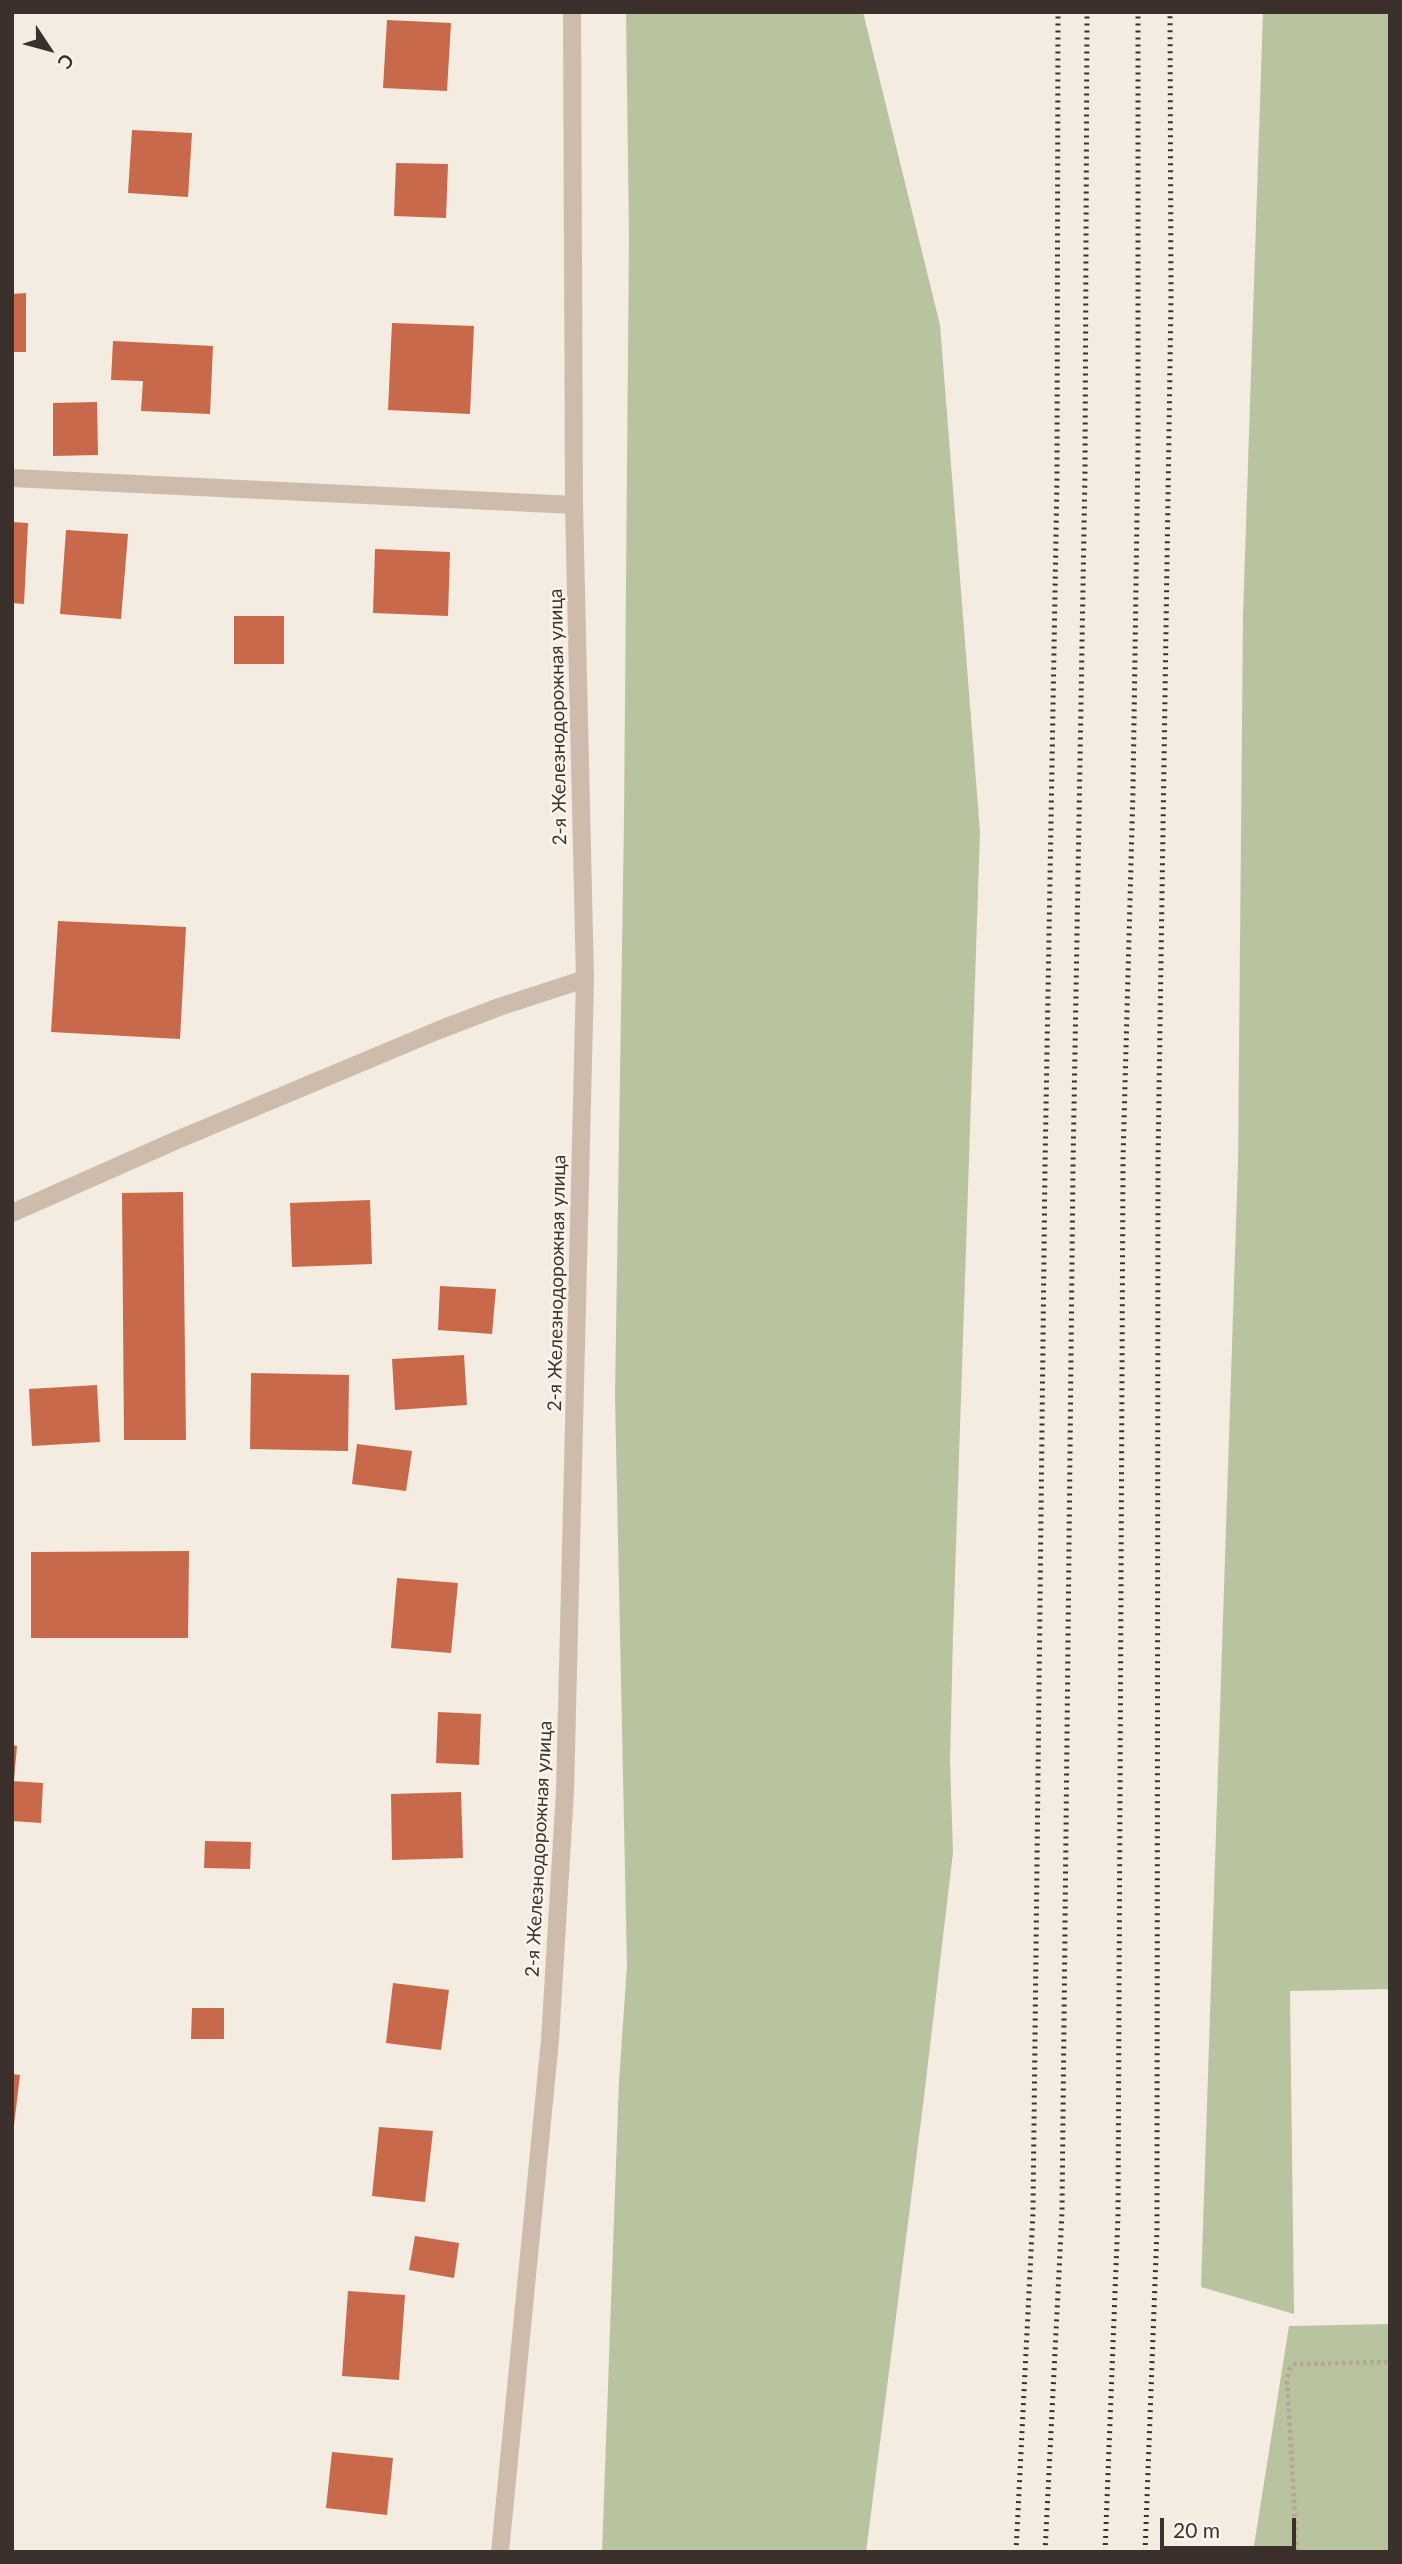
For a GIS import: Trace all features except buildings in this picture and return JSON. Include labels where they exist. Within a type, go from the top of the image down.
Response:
[{"type":"street","name":"2-я Железнодорожная улица","points":[[500,2552],[550,2040],[565,1791],[585,979],[574,505],[572,12]]},
{"type":"street","points":[[12,478],[574,505]]},
{"type":"street","points":[[12,1213],[177,1140],[439,1030],[585,979]]},
{"type":"path","points":[[1297,2552],[1287,2380],[1289,2370],[1295,2364],[1390,2362]]},
{"type":"green space","points":[[626,12],[863,12],[940,325],[980,832],[953,1635],[950,1762],[953,1852],[866,2552],[602,2552],[619,2081],[627,1966],[615,1397],[629,236]]},
{"type":"green space","points":[[1263,12],[1390,12],[1390,1989],[1290,1991],[1294,2314],[1201,2287],[1238,1163],[1243,615]]},
{"type":"green space","points":[[1390,2324],[1390,2552],[1253,2552],[1289,2326]]},
{"type":"railway","points":[[1016,2552],[1033,2212],[1045,1166],[1057,477],[1058,12]]},
{"type":"railway","points":[[1045,2552],[1062,2212],[1073,1166],[1085,471],[1087,12]]},
{"type":"railway","points":[[1105,2552],[1118,2215],[1123,1159],[1133,790],[1138,448],[1138,12]]},
{"type":"railway","points":[[1145,2552],[1157,2229],[1158,1159],[1171,298],[1170,12]]}]
